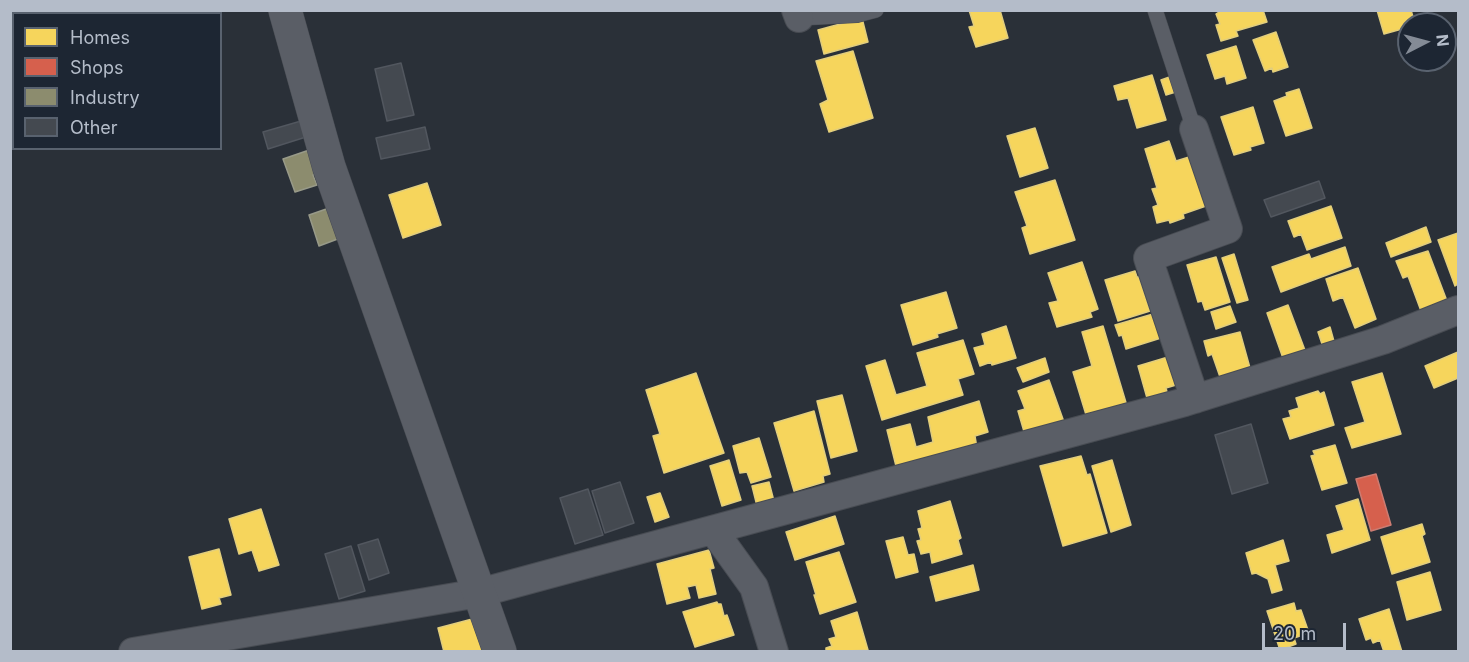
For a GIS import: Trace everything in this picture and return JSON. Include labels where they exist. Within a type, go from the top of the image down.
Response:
[{"type":"street","points":[[285,10],[329,167],[500,651]]},
{"type":"street","points":[[1194,129],[1228,230],[1148,258],[1194,399]]},
{"type":"street","points":[[132,651],[479,593],[1194,399],[1383,340],[1458,310]]},
{"type":"street","points":[[713,530],[754,587],[774,651]]},
{"type":"lane","points":[[798,14],[857,15],[876,10]]},
{"type":"lane","points":[[1155,10],[1194,129]]},
{"type":"building: Homes","points":[[22,10],[59,10],[59,12],[19,12]]},
{"type":"building: Homes","points":[[969,10],[1000,10],[1008,38],[976,47],[969,27],[974,26]]},
{"type":"building: Homes","points":[[1222,10],[1263,10],[1267,22],[1236,31],[1238,36],[1221,41],[1216,25],[1220,24],[1216,14]]},
{"type":"building: Homes","points":[[1377,10],[1411,10],[1412,12],[1397,12],[1397,30],[1384,34]]},
{"type":"building: Homes","points":[[862,18],[868,42],[824,54],[818,30]]},
{"type":"building: Homes","points":[[1276,32],[1288,67],[1273,72],[1272,68],[1265,71],[1253,40]]},
{"type":"building: Homes","points":[[1236,46],[1246,78],[1227,84],[1225,76],[1215,79],[1207,55]]},
{"type":"building: Homes","points":[[853,51],[873,118],[829,132],[820,104],[828,100],[816,61]]},
{"type":"building: Homes","points":[[1152,75],[1166,120],[1137,128],[1128,98],[1118,100],[1114,86]]},
{"type":"building: Homes","points":[[1175,75],[1179,91],[1166,95],[1161,80]]},
{"type":"building: Homes","points":[[1299,89],[1312,128],[1286,136],[1274,101],[1287,96],[1286,93]]},
{"type":"building: Homes","points":[[1253,107],[1264,143],[1234,155],[1221,117]]},
{"type":"building: Homes","points":[[1035,128],[1048,168],[1020,177],[1007,136]]},
{"type":"building: Homes","points":[[1169,141],[1176,161],[1189,157],[1206,206],[1183,214],[1184,218],[1170,223],[1169,220],[1157,223],[1153,207],[1158,205],[1152,189],[1157,188],[1145,149]]},
{"type":"building: Homes","points":[[1055,180],[1075,240],[1030,254],[1022,228],[1027,226],[1015,192]]},
{"type":"building: Homes","points":[[427,183],[441,225],[403,238],[389,195]]},
{"type":"building: Homes","points":[[1331,206],[1342,238],[1307,250],[1301,234],[1294,237],[1288,221]]},
{"type":"building: Homes","points":[[1426,227],[1431,242],[1391,257],[1386,243]]},
{"type":"building: Homes","points":[[1458,233],[1458,284],[1455,286],[1438,240]]},
{"type":"building: Homes","points":[[1345,247],[1351,266],[1281,292],[1272,267],[1309,254],[1311,259]]},
{"type":"building: Homes","points":[[1428,251],[1447,301],[1421,311],[1408,276],[1403,278],[1396,261]]},
{"type":"building: Homes","points":[[1234,254],[1248,300],[1237,303],[1222,258]]},
{"type":"building: Homes","points":[[1216,257],[1230,302],[1205,310],[1202,301],[1198,302],[1187,265]]},
{"type":"building: Homes","points":[[1082,262],[1098,309],[1090,312],[1092,317],[1057,327],[1049,303],[1058,301],[1048,273]]},
{"type":"building: Homes","points":[[1358,268],[1376,319],[1355,328],[1343,297],[1333,301],[1326,279]]},
{"type":"building: Homes","points":[[1135,271],[1150,311],[1118,321],[1105,280]]},
{"type":"building: Homes","points":[[946,292],[957,328],[913,345],[901,305]]},
{"type":"building: Homes","points":[[1288,305],[1306,353],[1284,361],[1267,313]]},
{"type":"building: Homes","points":[[1230,306],[1236,322],[1216,329],[1211,312]]},
{"type":"building: Homes","points":[[1153,314],[1161,338],[1126,349],[1122,335],[1119,336],[1115,325]]},
{"type":"building: Homes","points":[[1006,326],[1016,358],[980,366],[974,348],[985,345],[982,334]]},
{"type":"building: Homes","points":[[1103,326],[1127,406],[1087,418],[1073,372],[1092,366],[1082,332]]},
{"type":"building: Homes","points":[[1330,327],[1335,345],[1324,350],[1318,332]]},
{"type":"building: Homes","points":[[1240,332],[1250,368],[1220,377],[1212,354],[1208,356],[1204,341]]},
{"type":"building: Homes","points":[[963,340],[974,374],[958,379],[963,395],[882,420],[866,366],[885,360],[896,395],[927,386],[917,353]]},
{"type":"building: Homes","points":[[1458,352],[1458,378],[1434,388],[1425,366]]},
{"type":"building: Homes","points":[[1168,357],[1176,385],[1166,388],[1167,392],[1147,398],[1138,366]]},
{"type":"building: Homes","points":[[1045,358],[1049,372],[1023,382],[1017,368]]},
{"type":"building: Homes","points":[[696,373],[724,453],[664,473],[653,436],[660,434],[646,390]]},
{"type":"building: Homes","points":[[1382,373],[1401,434],[1352,448],[1345,428],[1365,422],[1352,382]]},
{"type":"building: Homes","points":[[1049,380],[1064,422],[1025,435],[1018,411],[1025,409],[1018,391]]},
{"type":"building: Homes","points":[[1318,391],[1320,394],[1324,392],[1334,425],[1290,439],[1283,419],[1291,417],[1289,411],[1299,408],[1296,398]]},
{"type":"building: Homes","points":[[842,395],[857,451],[831,458],[817,401]]},
{"type":"building: Homes","points":[[979,401],[988,432],[975,436],[977,448],[897,470],[887,430],[910,424],[916,447],[933,442],[928,417]]},
{"type":"building: Homes","points":[[814,411],[830,474],[823,476],[824,482],[794,491],[774,423]]},
{"type":"building: Homes","points":[[759,438],[771,477],[751,483],[747,472],[740,473],[733,446]]},
{"type":"building: Homes","points":[[1335,445],[1347,483],[1322,490],[1311,456],[1315,455],[1313,451]]},
{"type":"building: Homes","points":[[1081,456],[1087,475],[1090,474],[1107,533],[1063,546],[1040,466]]},
{"type":"building: Homes","points":[[729,460],[741,500],[722,506],[710,466]]},
{"type":"building: Homes","points":[[1112,460],[1131,525],[1111,532],[1092,466]]},
{"type":"building: Homes","points":[[769,482],[775,505],[758,510],[752,486]]},
{"type":"building: Homes","points":[[660,493],[669,517],[655,522],[647,497]]},
{"type":"building: Homes","points":[[1358,499],[1370,540],[1332,553],[1327,535],[1344,530],[1336,506]]},
{"type":"building: Homes","points":[[950,501],[961,538],[958,540],[962,554],[932,563],[930,552],[921,554],[917,541],[921,540],[918,529],[922,528],[918,511]]},
{"type":"building: Homes","points":[[261,509],[279,565],[259,571],[252,550],[239,554],[229,519]]},
{"type":"building: Homes","points":[[835,516],[844,544],[795,560],[786,532]]},
{"type":"building: Homes","points":[[1422,524],[1425,534],[1422,536],[1430,562],[1392,574],[1381,537]]},
{"type":"building: Homes","points":[[903,537],[908,555],[914,554],[918,572],[896,578],[886,541]]},
{"type":"building: Homes","points":[[1283,540],[1289,561],[1275,565],[1282,590],[1272,593],[1268,579],[1256,573],[1252,574],[1246,553]]},
{"type":"building: Homes","points":[[219,549],[231,595],[219,598],[221,604],[202,609],[189,557]]},
{"type":"building: Homes","points":[[709,550],[714,568],[710,569],[716,594],[699,598],[696,585],[687,587],[690,598],[667,604],[657,564]]},
{"type":"building: Homes","points":[[839,552],[856,602],[820,614],[806,562]]},
{"type":"building: Homes","points":[[973,565],[979,590],[936,601],[930,577]]},
{"type":"building: Homes","points":[[1430,572],[1441,610],[1407,620],[1397,582]]},
{"type":"building: Homes","points":[[717,602],[721,604],[724,616],[727,615],[734,635],[695,647],[683,612]]},
{"type":"building: Homes","points":[[1294,603],[1296,611],[1301,610],[1309,633],[1294,638],[1296,644],[1280,650],[1267,611]]},
{"type":"building: Homes","points":[[1389,609],[1402,652],[1384,652],[1380,640],[1373,643],[1371,638],[1366,640],[1359,619]]},
{"type":"building: Homes","points":[[857,612],[868,650],[826,652],[826,648],[832,646],[829,639],[836,637],[831,621]]},
{"type":"building: Homes","points":[[476,618],[485,652],[444,652],[438,628]]},
{"type":"building: Shops","points":[[1376,474],[1391,525],[1371,531],[1356,479]]},
{"type":"building: Industry","points":[[318,147],[326,171],[313,175],[317,185],[295,192],[283,159]]},
{"type":"building: Industry","points":[[332,207],[343,237],[319,246],[309,215]]},
{"type":"building: Other","points":[[401,63],[414,115],[387,121],[375,69]]},
{"type":"building: Other","points":[[301,121],[306,137],[268,149],[263,132]]},
{"type":"building: Other","points":[[425,127],[430,149],[381,159],[376,138]]},
{"type":"building: Other","points":[[1319,181],[1325,198],[1271,217],[1264,200]]},
{"type":"building: Other","points":[[1251,424],[1268,483],[1232,494],[1215,435]]},
{"type":"building: Other","points":[[620,482],[634,523],[605,533],[592,491]]},
{"type":"building: Other","points":[[588,489],[603,535],[575,544],[560,498]]},
{"type":"building: Other","points":[[378,539],[389,573],[369,580],[358,545]]},
{"type":"building: Other","points":[[351,546],[365,591],[339,599],[325,554]]}]
